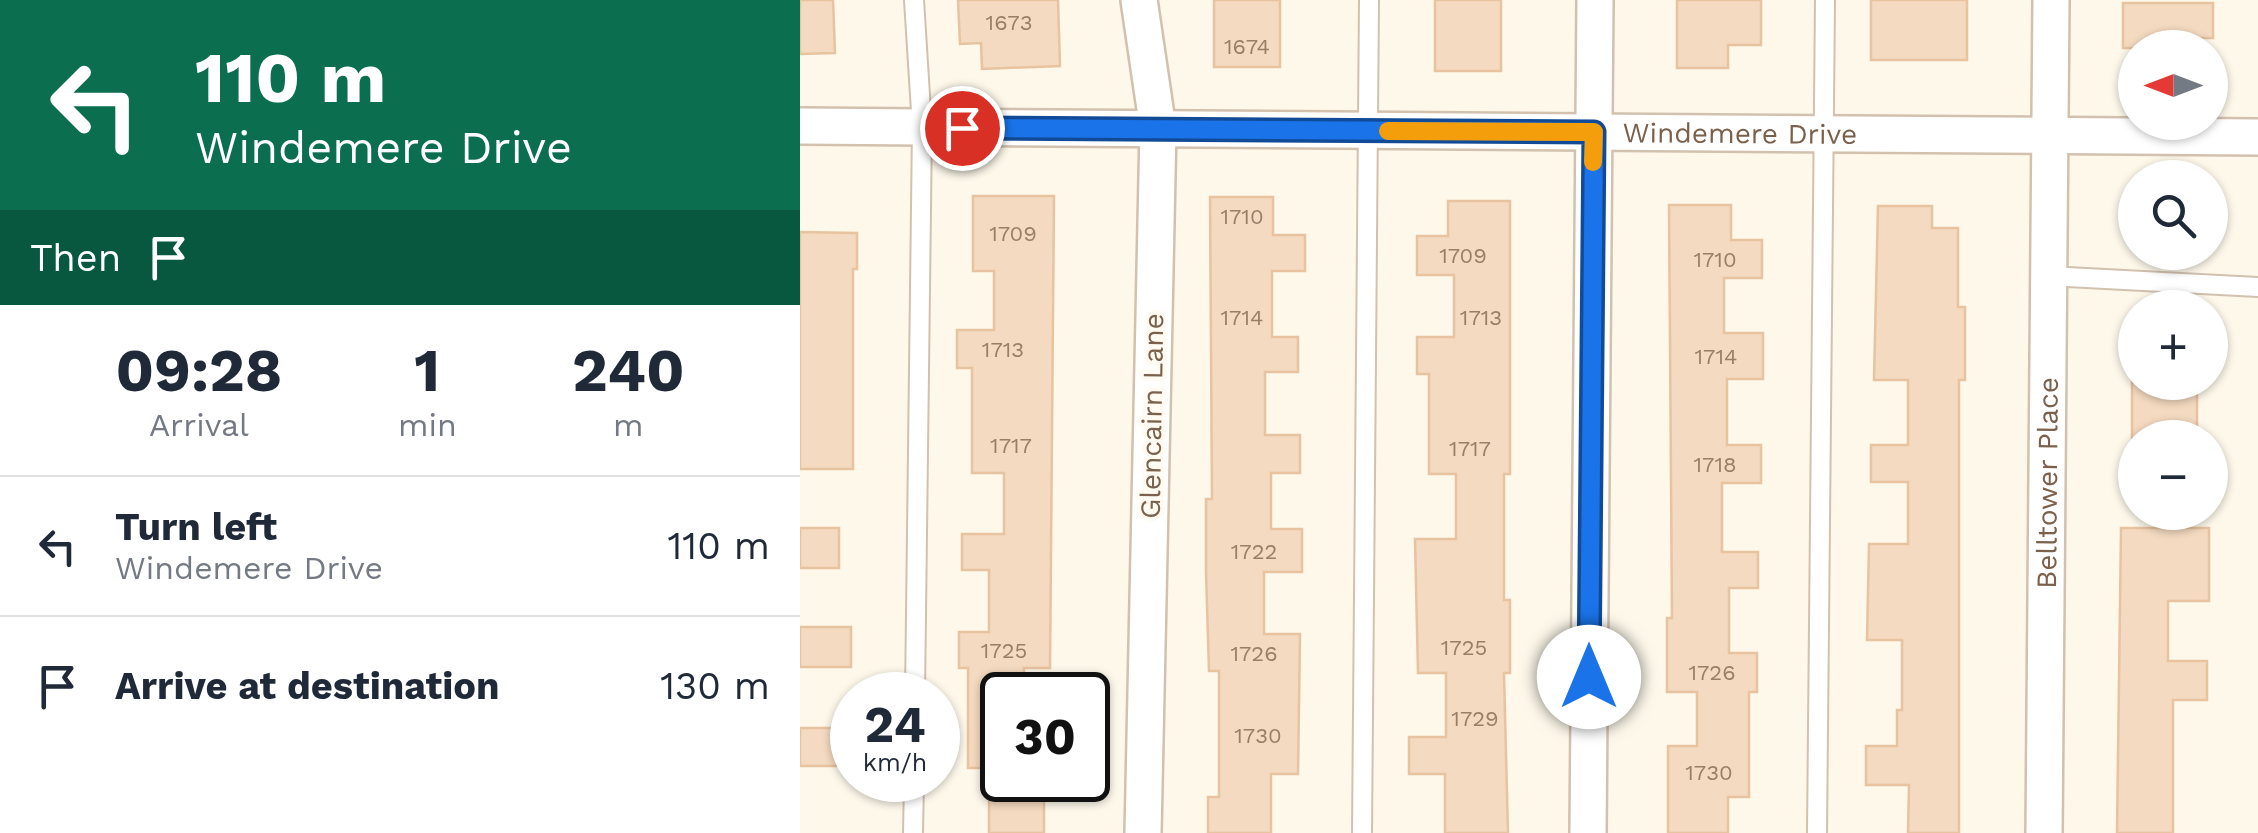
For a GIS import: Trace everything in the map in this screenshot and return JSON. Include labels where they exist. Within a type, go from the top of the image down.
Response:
[{"type":"street","name":"Glencairn Lane","points":[[1139,0],[1158,129],[1143,833]]},
{"type":"street","points":[[1588,833],[1594,0]]},
{"type":"street","name":"Belltower Place","points":[[2044,833],[2050,0]]},
{"type":"street","name":"Windemere Drive","points":[[800,126],[2258,137]]},
{"type":"lane","points":[[914,0],[922,127],[915,672]]},
{"type":"lane","points":[[1362,833],[1370,0]]},
{"type":"lane","points":[[1817,833],[1825,0]]},
{"type":"lane","points":[[2048,276],[2258,287]]},
{"type":"lane","points":[[913,833],[914,802]]},
{"type":"building","points":[[800,0],[833,0],[835,53],[800,54]]},
{"type":"building","points":[[958,0],[1058,0],[1060,66],[982,69],[981,43],[960,44]]},
{"type":"building","points":[[1214,0],[1280,0],[1280,67],[1214,67]]},
{"type":"building","points":[[1435,0],[1501,0],[1501,71],[1435,71]]},
{"type":"building","points":[[1677,0],[1761,0],[1761,45],[1728,45],[1728,68],[1677,68]]},
{"type":"building","points":[[1871,0],[1967,0],[1967,60],[1871,60]]},
{"type":"building","points":[[2123,3],[2213,3],[2213,30],[2123,30]]},
{"type":"building","points":[[973,196],[1054,196],[1050,668],[980,672],[980,768],[968,768],[968,668],[959,668],[959,632],[989,632],[989,570],[962,570],[962,534],[1004,534],[1004,473],[972,473],[972,368],[957,368],[957,330],[994,330],[994,271],[973,271]]},
{"type":"building","points":[[1210,197],[1273,197],[1273,235],[1305,235],[1305,271],[1272,271],[1272,337],[1298,337],[1298,372],[1265,372],[1265,435],[1300,435],[1300,473],[1271,473],[1271,529],[1302,529],[1302,572],[1264,572],[1264,634],[1300,634],[1298,774],[1271,774],[1271,833],[1208,833],[1208,797],[1219,797],[1219,671],[1209,671],[1206,572],[1206,499],[1212,499]]},
{"type":"building","points":[[1448,201],[1510,201],[1510,474],[1504,474],[1504,600],[1510,600],[1510,673],[1504,673],[1508,833],[1445,833],[1445,774],[1409,774],[1409,737],[1446,737],[1446,673],[1418,673],[1415,539],[1456,539],[1456,474],[1429,474],[1429,374],[1417,374],[1417,337],[1454,337],[1454,275],[1417,275],[1417,236],[1448,236]]},
{"type":"building","points":[[1669,205],[1731,205],[1731,240],[1762,240],[1762,278],[1724,278],[1724,333],[1763,333],[1763,379],[1727,379],[1727,445],[1761,445],[1761,483],[1722,483],[1722,552],[1758,552],[1758,588],[1729,588],[1729,653],[1757,653],[1757,692],[1749,692],[1749,797],[1728,797],[1728,833],[1668,833],[1668,746],[1697,746],[1697,692],[1667,692],[1667,618],[1672,618]]},
{"type":"building","points":[[1878,206],[1932,206],[1932,228],[1958,228],[1958,307],[1965,307],[1965,380],[1959,380],[1959,833],[1908,833],[1909,785],[1866,785],[1866,746],[1897,746],[1897,710],[1902,710],[1902,640],[1867,640],[1869,544],[1908,544],[1908,482],[1871,482],[1871,445],[1908,445],[1908,380],[1874,380]]},
{"type":"building","points":[[800,232],[857,233],[857,269],[853,269],[853,469],[800,469]]},
{"type":"building","points":[[2132,400],[2197,400],[2197,420],[2132,420]]},
{"type":"building","points":[[800,528],[839,528],[839,568],[800,568]]},
{"type":"building","points":[[2121,530],[2209,530],[2209,601],[2168,601],[2168,661],[2207,661],[2207,700],[2173,700],[2173,833],[2117,833]]},
{"type":"building","points":[[800,627],[851,627],[851,667],[800,667]]},
{"type":"building","points":[[800,728],[830,728],[830,766],[800,766]]},
{"type":"building","points":[[989,802],[1044,802],[1044,833],[989,833]]},
{"type":"slow traffic","points":[[1388,131],[1594,132],[1593,162]]},
{"type":"route","points":[[962,128],[1594,132],[1589,677]]}]
